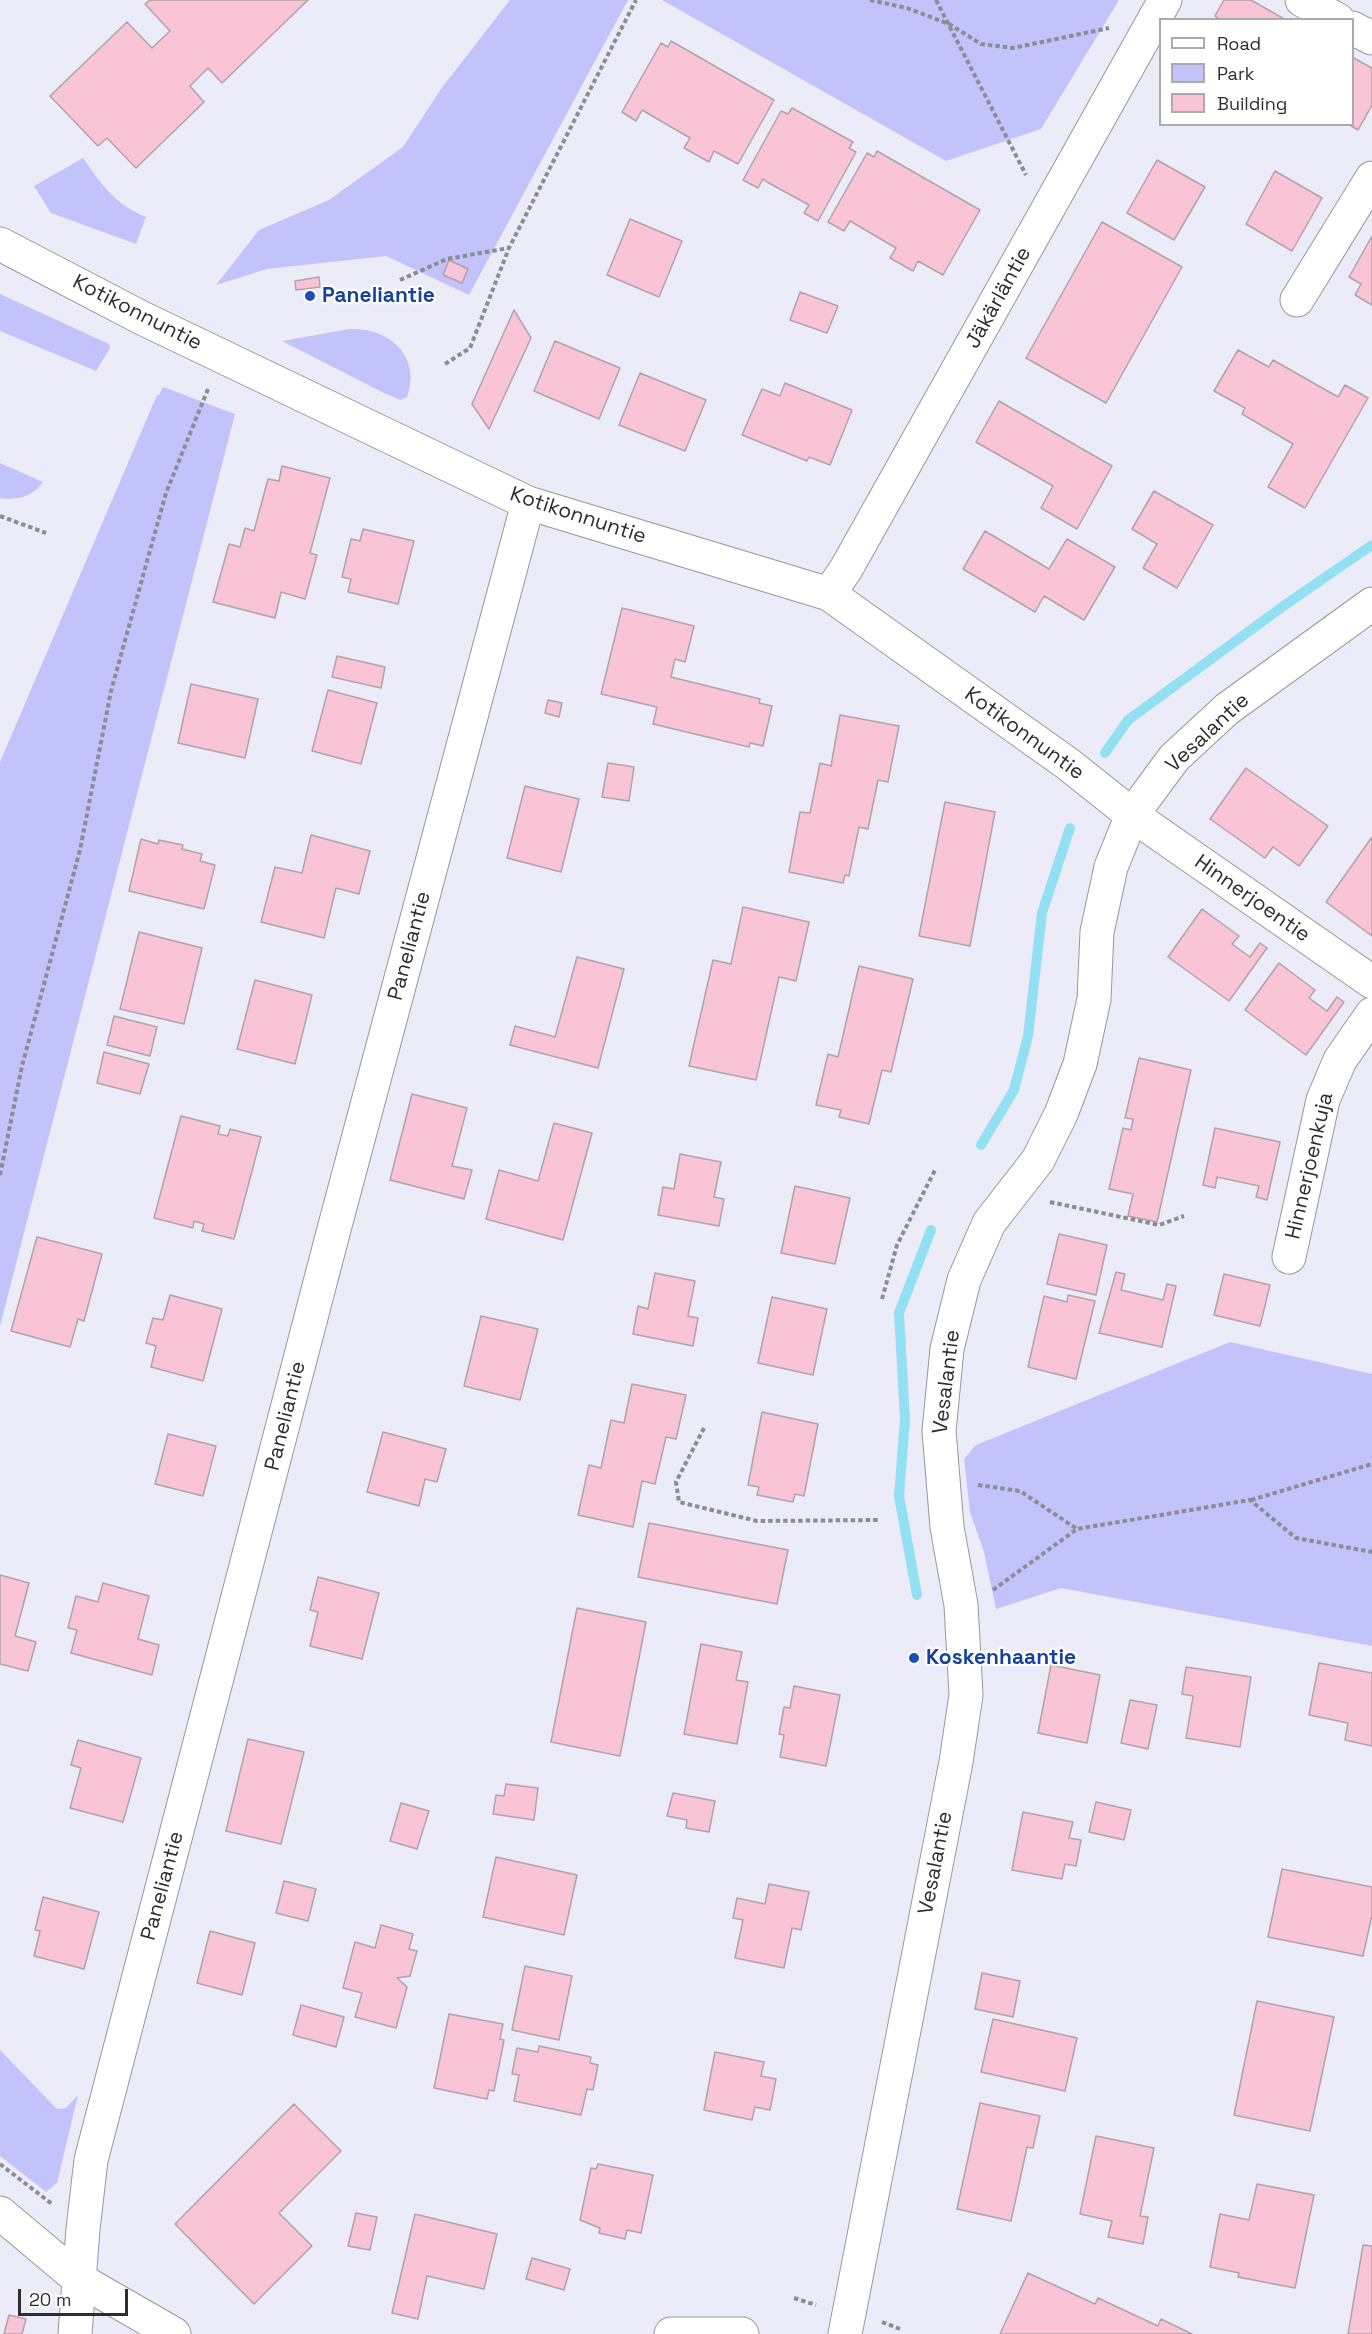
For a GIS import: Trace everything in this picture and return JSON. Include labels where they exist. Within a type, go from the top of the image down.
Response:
[{"type":"street","name":"Jäkärläntie","points":[[829,594],[846,569],[1165,0]]},
{"type":"street","points":[[1302,0],[1334,18]]},
{"type":"street","points":[[1354,29],[1372,38]]},
{"type":"street","points":[[1297,300],[1372,178]]},
{"type":"street","name":"Kotikonnuntie","points":[[0,244],[142,318],[528,503],[829,594],[1068,764],[1132,815]]},
{"type":"street","name":"Paneliantie","points":[[75,2334],[82,2229],[91,2160],[333,1233],[528,503]]},
{"type":"street","name":"Vesalantie","points":[[845,2334],[956,1762],[966,1695],[962,1614],[947,1527],[939,1431],[947,1349],[964,1280],[989,1223],[1005,1199],[1038,1160],[1061,1114],[1080,1064],[1094,999],[1099,921],[1111,867],[1132,815],[1174,758],[1227,710],[1372,604]]},
{"type":"street","name":"Hinnerjoentie","points":[[1132,815],[1372,982]]},
{"type":"street","name":"Hinnerjoenkuja","points":[[1289,1257],[1323,1100],[1341,1060],[1372,1014]]},
{"type":"street","points":[[0,2213],[80,2280],[174,2334]]},
{"type":"street","points":[[671,2334],[742,2334]]},
{"type":"path","points":[[445,364],[470,348],[509,248],[636,0]]},
{"type":"path","points":[[870,0],[907,8],[949,24],[981,44],[1013,48],[1111,27]]},
{"type":"path","points":[[936,0],[1047,213]]},
{"type":"path","points":[[400,280],[447,259],[509,248]]},
{"type":"path","points":[[0,1175],[22,1066],[80,850],[111,691],[166,493],[211,383]]},
{"type":"path","points":[[0,516],[46,533]]},
{"type":"path","points":[[882,1299],[897,1245],[935,1170]]},
{"type":"path","points":[[1005,1199],[1024,1195],[1103,1215],[1159,1225],[1184,1216]]},
{"type":"path","points":[[704,1428],[676,1482],[679,1502],[757,1521],[879,1520]]},
{"type":"path","points":[[962,1614],[1077,1528],[1250,1500],[1372,1464]]},
{"type":"path","points":[[943,1479],[1020,1491],[1077,1528]]},
{"type":"path","points":[[1250,1500],[1296,1538],[1372,1552]]},
{"type":"path","points":[[0,2164],[47,2200]]},
{"type":"green space","points":[[510,0],[628,0],[469,295],[386,256],[267,269],[216,285],[259,230],[329,200],[403,147],[441,89]]},
{"type":"green space","points":[[662,0],[1119,0],[1041,129],[946,161]]},
{"type":"green space","points":[[83,158],[103,185],[118,200],[146,217],[136,244],[51,213],[34,186]]},
{"type":"green space","points":[[0,294],[109,344],[110,348],[96,371],[0,331]]},
{"type":"green space","points":[[350,329],[377,333],[399,347],[410,369],[407,397],[400,400],[384,393],[282,341]]},
{"type":"green space","points":[[163,387],[235,414],[0,1326],[0,762],[157,395]]},
{"type":"green space","points":[[0,463],[43,482],[35,491],[25,496],[13,499],[0,498]]},
{"type":"green space","points":[[1230,1342],[1372,1374],[1372,1646],[1061,1588],[996,1609],[984,1552],[970,1512],[964,1459],[976,1445]]},
{"type":"green space","points":[[0,2050],[57,2109],[66,2108],[78,2095],[57,2183],[46,2192],[0,2156]]},
{"type":"building","points":[[150,0],[308,0],[222,83],[208,68],[190,86],[204,102],[136,168],[107,138],[98,146],[50,96],[127,22],[152,48],[170,31],[145,4]]},
{"type":"building","points":[[1224,0],[1251,0],[1282,18],[1218,18],[1215,16]]},
{"type":"building","points":[[671,41],[774,100],[738,164],[714,151],[709,162],[684,148],[690,138],[642,110],[636,121],[622,112],[661,43],[668,47]]},
{"type":"building","points":[[1354,58],[1372,68],[1372,105],[1358,130],[1351,126],[1354,126]]},
{"type":"building","points":[[792,108],[853,142],[849,148],[856,152],[818,221],[804,213],[809,205],[763,179],[758,188],[743,180],[781,111],[788,114]]},
{"type":"building","points":[[877,151],[980,210],[943,275],[918,261],[913,271],[890,258],[896,248],[850,221],[844,231],[828,222],[867,153],[874,157]]},
{"type":"building","points":[[1157,160],[1205,187],[1174,240],[1127,213]]},
{"type":"building","points":[[1275,171],[1322,198],[1292,251],[1246,224]]},
{"type":"building","points":[[630,219],[682,241],[659,297],[607,275]]},
{"type":"building","points":[[1102,222],[1182,267],[1106,403],[1026,358]]},
{"type":"building","points":[[1372,236],[1372,305],[1355,295],[1361,284],[1349,277]]},
{"type":"building","points":[[449,260],[468,269],[462,283],[443,275]]},
{"type":"building","points":[[319,277],[320,287],[296,290],[295,281]]},
{"type":"building","points":[[800,292],[838,306],[827,333],[790,320]]},
{"type":"building","points":[[514,310],[531,338],[489,429],[472,404]]},
{"type":"building","points":[[555,341],[620,368],[599,419],[534,391]]},
{"type":"building","points":[[1238,350],[1269,367],[1273,360],[1338,397],[1345,385],[1368,398],[1305,508],[1268,487],[1293,444],[1242,414],[1245,408],[1214,391]]},
{"type":"building","points":[[640,373],[706,400],[685,451],[619,425]]},
{"type":"building","points":[[785,383],[852,410],[830,465],[809,457],[807,461],[742,435],[762,389],[780,396]]},
{"type":"building","points":[[999,401],[1112,466],[1077,529],[1041,508],[1053,486],[976,442]]},
{"type":"building","points":[[282,466],[330,478],[310,553],[317,555],[305,599],[281,592],[275,618],[213,602],[229,544],[240,547],[245,528],[254,531],[268,479],[279,481]]},
{"type":"building","points":[[1154,491],[1213,525],[1177,588],[1143,568],[1157,544],[1132,529]]},
{"type":"building","points":[[363,529],[414,541],[398,604],[348,592],[351,579],[342,577],[351,539],[360,541]]},
{"type":"building","points":[[985,531],[1049,569],[1067,539],[1115,567],[1084,620],[1044,596],[1035,612],[963,569]]},
{"type":"building","points":[[622,608],[694,626],[685,662],[675,659],[671,677],[760,699],[759,703],[772,706],[763,746],[750,743],[749,747],[653,724],[657,707],[601,694]]},
{"type":"building","points":[[337,656],[385,667],[381,688],[332,677]]},
{"type":"building","points":[[191,684],[258,699],[245,758],[178,743]]},
{"type":"building","points":[[328,690],[377,703],[361,764],[312,751]]},
{"type":"building","points":[[548,700],[562,703],[559,717],[545,713]]},
{"type":"building","points":[[840,715],[899,726],[888,782],[878,780],[868,829],[859,827],[849,876],[845,875],[843,883],[789,872],[800,812],[810,813],[820,763],[831,766]]},
{"type":"building","points":[[608,763],[634,767],[629,801],[602,797]]},
{"type":"building","points":[[1246,768],[1328,826],[1299,866],[1273,847],[1265,858],[1210,819]]},
{"type":"building","points":[[525,786],[579,799],[561,872],[507,858]]},
{"type":"building","points":[[945,802],[995,812],[970,946],[919,936]]},
{"type":"building","points":[[311,835],[370,851],[359,894],[336,888],[324,938],[261,922],[275,867],[302,873]]},
{"type":"building","points":[[1372,837],[1372,936],[1326,902]]},
{"type":"building","points":[[141,839],[158,844],[159,840],[183,845],[182,849],[202,854],[200,861],[215,865],[204,909],[129,891]]},
{"type":"building","points":[[743,907],[809,922],[796,981],[779,977],[756,1080],[689,1066],[713,960],[731,964]]},
{"type":"building","points":[[1202,909],[1239,936],[1232,944],[1250,957],[1260,943],[1267,948],[1229,1001],[1168,957]]},
{"type":"building","points":[[139,932],[202,948],[184,1024],[120,1009]]},
{"type":"building","points":[[577,957],[624,969],[598,1068],[510,1045],[515,1026],[555,1037]]},
{"type":"building","points":[[1279,963],[1315,990],[1309,998],[1327,1011],[1337,997],[1344,1002],[1306,1055],[1245,1010]]},
{"type":"building","points":[[859,966],[913,979],[891,1072],[882,1070],[869,1124],[839,1117],[841,1110],[816,1105],[828,1054],[838,1057]]},
{"type":"building","points":[[255,980],[312,995],[295,1064],[237,1049]]},
{"type":"building","points":[[114,1016],[157,1027],[150,1056],[107,1045]]},
{"type":"building","points":[[104,1052],[149,1064],[140,1094],[97,1083]]},
{"type":"building","points":[[1139,1058],[1191,1070],[1157,1222],[1128,1216],[1133,1194],[1109,1189],[1123,1128],[1131,1130],[1133,1119],[1125,1118]]},
{"type":"building","points":[[412,1094],[467,1108],[452,1166],[472,1170],[464,1199],[390,1180]]},
{"type":"building","points":[[181,1116],[220,1126],[218,1134],[228,1136],[230,1129],[261,1137],[234,1239],[202,1231],[204,1224],[194,1221],[193,1228],[154,1218]]},
{"type":"building","points":[[554,1123],[592,1133],[563,1240],[486,1219],[499,1170],[538,1181]]},
{"type":"building","points":[[1215,1128],[1280,1142],[1267,1200],[1256,1197],[1259,1186],[1217,1177],[1215,1188],[1203,1185]]},
{"type":"building","points":[[680,1154],[721,1162],[714,1197],[724,1199],[719,1226],[658,1215],[663,1187],[674,1189]]},
{"type":"building","points":[[795,1186],[850,1198],[835,1264],[781,1253]]},
{"type":"building","points":[[1059,1234],[1107,1245],[1096,1295],[1047,1284]]},
{"type":"building","points":[[37,1237],[102,1254],[84,1321],[78,1319],[70,1347],[11,1331]]},
{"type":"building","points":[[1116,1272],[1125,1274],[1121,1290],[1163,1300],[1167,1284],[1176,1286],[1162,1347],[1099,1333]]},
{"type":"building","points":[[655,1273],[695,1281],[688,1316],[698,1318],[693,1346],[633,1334],[638,1306],[648,1309]]},
{"type":"building","points":[[1224,1274],[1270,1285],[1260,1326],[1214,1315]]},
{"type":"building","points":[[170,1295],[222,1309],[203,1381],[151,1367],[156,1346],[146,1343],[153,1318],[163,1320]]},
{"type":"building","points":[[1068,1295],[1095,1301],[1076,1379],[1028,1367],[1044,1296],[1067,1302]]},
{"type":"building","points":[[772,1297],[827,1309],[813,1375],[758,1363]]},
{"type":"building","points":[[481,1316],[538,1329],[520,1400],[464,1386]]},
{"type":"building","points":[[632,1384],[686,1395],[676,1439],[666,1437],[655,1484],[642,1481],[633,1527],[578,1515],[589,1465],[601,1468],[611,1420],[624,1423]]},
{"type":"building","points":[[762,1412],[818,1424],[804,1496],[795,1494],[793,1502],[757,1495],[759,1487],[748,1485]]},
{"type":"building","points":[[383,1432],[446,1449],[437,1482],[425,1479],[419,1506],[367,1492]]},
{"type":"building","points":[[168,1434],[216,1446],[203,1496],[155,1484]]},
{"type":"building","points":[[649,1523],[788,1550],[777,1604],[638,1577]]},
{"type":"building","points":[[0,1575],[29,1583],[15,1636],[36,1642],[28,1671],[0,1664]]},
{"type":"building","points":[[318,1577],[379,1593],[362,1659],[310,1646],[318,1612],[310,1610]]},
{"type":"building","points":[[103,1583],[149,1596],[138,1639],[159,1645],[152,1675],[71,1653],[77,1630],[68,1628],[76,1596],[98,1602]]},
{"type":"building","points":[[577,1608],[646,1622],[620,1756],[551,1742]]},
{"type":"building","points":[[701,1644],[742,1652],[736,1680],[748,1682],[737,1744],[684,1734]]},
{"type":"building","points":[[1319,1663],[1372,1673],[1372,1746],[1345,1740],[1348,1723],[1309,1715]]},
{"type":"building","points":[[1051,1665],[1100,1675],[1087,1743],[1038,1733]]},
{"type":"building","points":[[1186,1667],[1251,1677],[1240,1747],[1186,1738],[1193,1696],[1182,1694]]},
{"type":"building","points":[[794,1686],[840,1695],[826,1766],[780,1757],[784,1735],[779,1734],[784,1707],[790,1708]]},
{"type":"building","points":[[1130,1700],[1157,1705],[1148,1749],[1121,1743]]},
{"type":"building","points":[[248,1739],[304,1752],[281,1844],[226,1831]]},
{"type":"building","points":[[78,1740],[141,1758],[123,1822],[70,1808],[81,1768],[71,1765]]},
{"type":"building","points":[[506,1784],[538,1788],[534,1820],[493,1814],[496,1795],[504,1796]]},
{"type":"building","points":[[673,1793],[715,1801],[709,1832],[686,1828],[687,1820],[667,1816]]},
{"type":"building","points":[[1096,1802],[1131,1810],[1124,1840],[1089,1832]]},
{"type":"building","points":[[401,1803],[429,1811],[417,1849],[390,1841]]},
{"type":"building","points":[[1023,1812],[1073,1822],[1069,1838],[1081,1840],[1076,1866],[1065,1864],[1062,1879],[1012,1870]]},
{"type":"building","points":[[496,1857],[577,1875],[564,1935],[483,1917]]},
{"type":"building","points":[[1282,1869],[1372,1887],[1372,1915],[1363,1956],[1268,1937]]},
{"type":"building","points":[[284,1881],[316,1889],[308,1921],[276,1913]]},
{"type":"building","points":[[769,1884],[809,1892],[801,1930],[792,1928],[784,1968],[735,1958],[743,1920],[733,1918],[737,1898],[765,1904]]},
{"type":"building","points":[[43,1897],[99,1912],[84,1969],[34,1956],[40,1931],[35,1930]]},
{"type":"building","points":[[381,1925],[413,1934],[409,1949],[417,1951],[410,1976],[397,1978],[407,1987],[396,2028],[355,2017],[362,1993],[343,1988],[355,1942],[375,1948]]},
{"type":"building","points":[[210,1931],[255,1943],[242,1995],[197,1983]]},
{"type":"building","points":[[525,1966],[572,1976],[559,2040],[512,2030]]},
{"type":"building","points":[[982,1973],[1020,1981],[1013,2017],[975,2009]]},
{"type":"building","points":[[1257,2001],[1334,2017],[1310,2131],[1234,2115]]},
{"type":"building","points":[[301,2005],[344,2017],[336,2047],[293,2035]]},
{"type":"building","points":[[449,2014],[503,2024],[500,2039],[504,2040],[494,2091],[489,2090],[487,2099],[434,2088]]},
{"type":"building","points":[[993,2019],[1077,2038],[1065,2091],[981,2072]]},
{"type":"building","points":[[539,2046],[591,2057],[590,2063],[598,2065],[593,2090],[587,2089],[581,2115],[514,2101],[519,2075],[512,2074],[517,2048],[538,2052]]},
{"type":"building","points":[[715,2052],[764,2062],[761,2076],[776,2079],[770,2110],[755,2107],[752,2120],[704,2110]]},
{"type":"building","points":[[980,2103],[1040,2116],[1033,2148],[1027,2147],[1011,2221],[957,2209]]},
{"type":"building","points":[[294,2104],[341,2151],[279,2213],[312,2246],[254,2304],[175,2224]]},
{"type":"building","points":[[1096,2136],[1154,2148],[1140,2216],[1148,2217],[1143,2244],[1108,2237],[1112,2221],[1080,2214]]},
{"type":"building","points":[[598,2164],[653,2175],[641,2233],[627,2230],[625,2239],[599,2233],[600,2228],[580,2220],[591,2168],[596,2169]]},
{"type":"building","points":[[1257,2184],[1314,2195],[1295,2288],[1238,2277],[1239,2273],[1210,2267],[1220,2214],[1249,2220]]},
{"type":"building","points":[[356,2213],[377,2217],[370,2250],[348,2246]]},
{"type":"building","points":[[415,2214],[497,2234],[484,2289],[427,2276],[418,2319],[392,2313]]},
{"type":"building","points":[[1363,2245],[1372,2246],[1372,2334],[1348,2334]]},
{"type":"building","points":[[532,2258],[570,2269],[564,2290],[526,2279]]},
{"type":"building","points":[[1028,2273],[1095,2304],[1098,2298],[1158,2326],[1161,2319],[1192,2334],[1000,2334]]},
{"type":"building","points":[[9,2315],[26,2319],[22,2334],[4,2334]]},
{"type":"waterway","points":[[1105,753],[1128,720],[1282,607],[1372,545]]},
{"type":"waterway","points":[[981,1145],[1014,1090],[1028,1036],[1042,913],[1070,828]]},
{"type":"waterway","points":[[917,1595],[899,1496],[905,1419],[899,1313],[931,1230]]},
{"type":"place","name":"Paneliantie","points":[[310,296]]},
{"type":"place","name":"Koskenhaantie","points":[[914,1658]]}]
